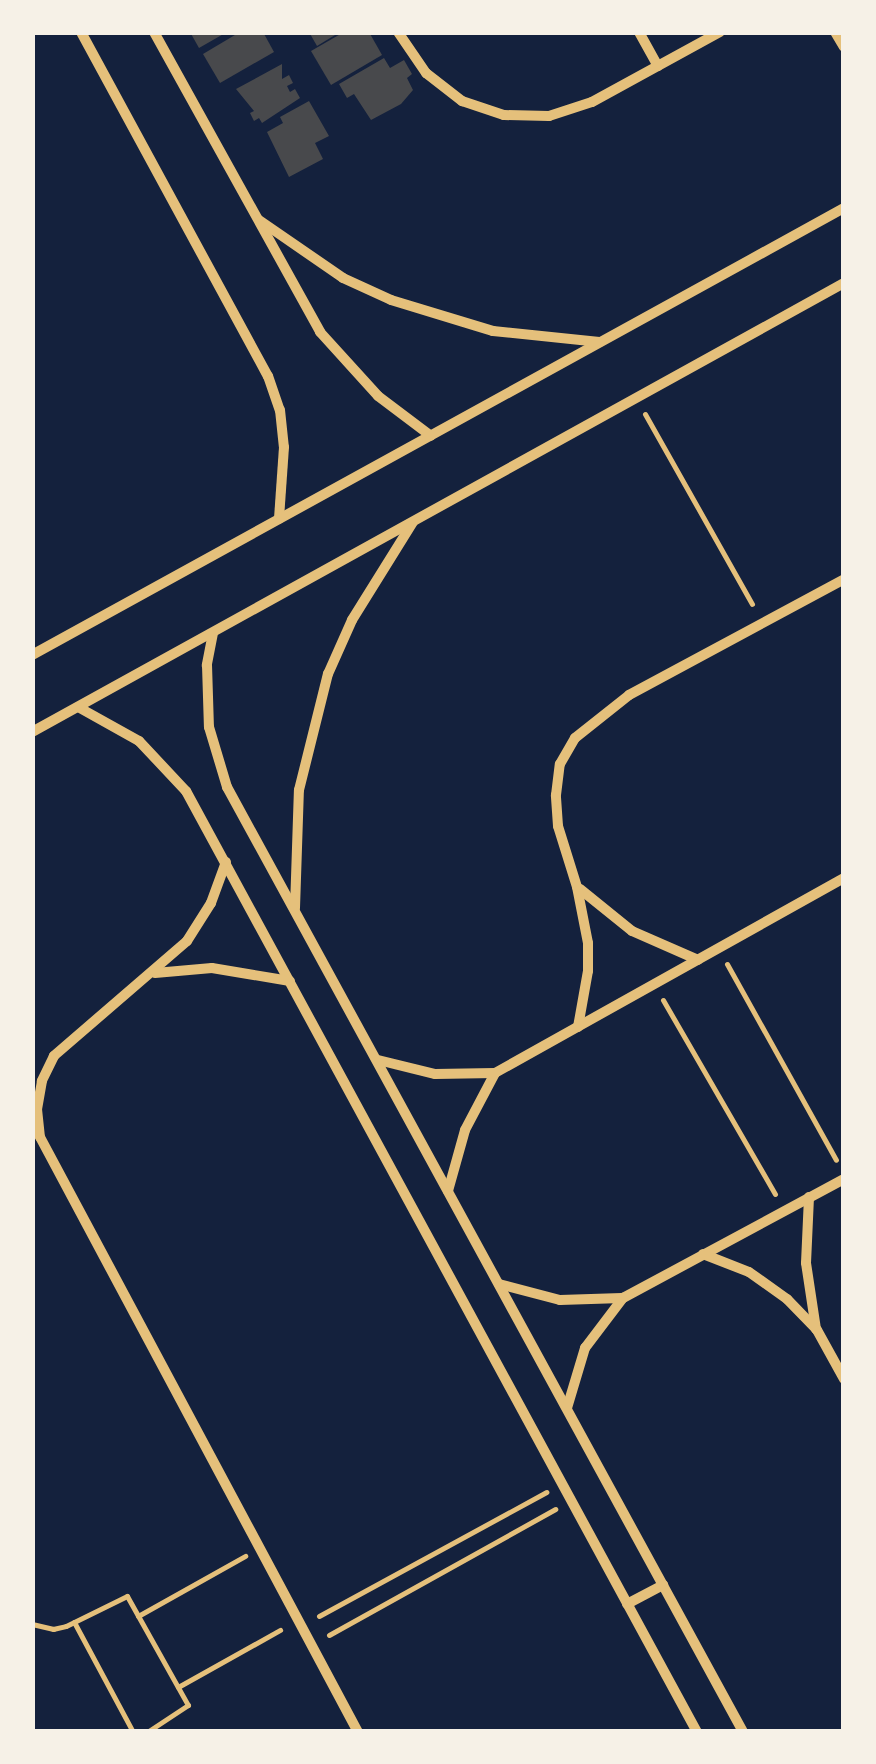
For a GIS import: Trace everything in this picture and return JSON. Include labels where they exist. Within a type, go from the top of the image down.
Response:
[{"type":"street","points":[[81,32],[268,376],[280,410],[284,447],[279,519]]},
{"type":"street","points":[[154,32],[320,332],[346,366],[431,436]]},
{"type":"street","points":[[398,32],[426,74],[462,101],[504,115],[549,116],[592,102],[720,32]]},
{"type":"street","points":[[639,32],[658,66]]},
{"type":"street","points":[[836,32],[844,47]]},
{"type":"street","points":[[32,655],[844,208]]},
{"type":"street","points":[[256,217],[343,278],[391,300],[493,331],[600,342]]},
{"type":"street","points":[[32,732],[844,283]]},
{"type":"street","points":[[295,909],[299,790],[322,693],[352,620],[416,519]]},
{"type":"street","points":[[578,1027],[588,971],[577,887],[558,826],[556,795],[560,764],[575,738],[629,696],[844,579]]},
{"type":"street","points":[[212,633],[206,696],[216,758],[227,787],[743,1732]]},
{"type":"street","points":[[78,706],[138,741],[186,791],[696,1732]]},
{"type":"street","points":[[226,862],[200,922],[154,974],[114,1001],[54,1056],[39,1095],[40,1137],[358,1732]]},
{"type":"street","points":[[377,1060],[435,1074],[495,1074],[844,878]]},
{"type":"street","points":[[577,887],[632,932],[698,960]]},
{"type":"street","points":[[154,974],[212,968],[290,981]]},
{"type":"street","points":[[448,1191],[465,1130],[495,1074]]},
{"type":"street","points":[[567,1408],[585,1348],[622,1298],[844,1176]]},
{"type":"street","points":[[809,1197],[806,1263],[816,1330]]},
{"type":"street","points":[[703,1254],[771,1286],[816,1330],[844,1379]]},
{"type":"street","points":[[500,1284],[560,1300],[622,1298]]},
{"type":"street","points":[[628,1604],[663,1584]]},
{"type":"path","points":[[636,398],[763,623]]},
{"type":"path","points":[[718,948],[844,1176]]},
{"type":"path","points":[[654,984],[785,1210]]},
{"type":"path","points":[[178,1687],[562,1483]]},
{"type":"path","points":[[311,1646],[571,1500]]},
{"type":"path","points":[[138,1616],[258,1549]]},
{"type":"path","points":[[32,1624],[53,1629],[124,1595],[187,1708],[147,1732]]},
{"type":"path","points":[[74,1622],[132,1732]]},
{"type":"building","points":[[190,32],[227,32],[199,48]]},
{"type":"building","points":[[240,32],[263,32],[274,52],[220,83],[203,54]]},
{"type":"building","points":[[309,32],[340,32],[317,46]]},
{"type":"building","points":[[344,32],[369,32],[382,55],[331,85],[311,51]]},
{"type":"building","points":[[384,58],[390,68],[404,60],[412,74],[407,78],[413,90],[401,104],[371,120],[354,94],[347,98],[339,84]]},
{"type":"building","points":[[282,64],[282,79],[289,75],[293,83],[287,86],[290,92],[295,89],[300,98],[262,123],[259,118],[254,121],[250,113],[254,111],[236,89]]},
{"type":"building","points":[[309,101],[329,136],[315,143],[323,159],[289,177],[267,132],[283,123],[280,117]]}]
